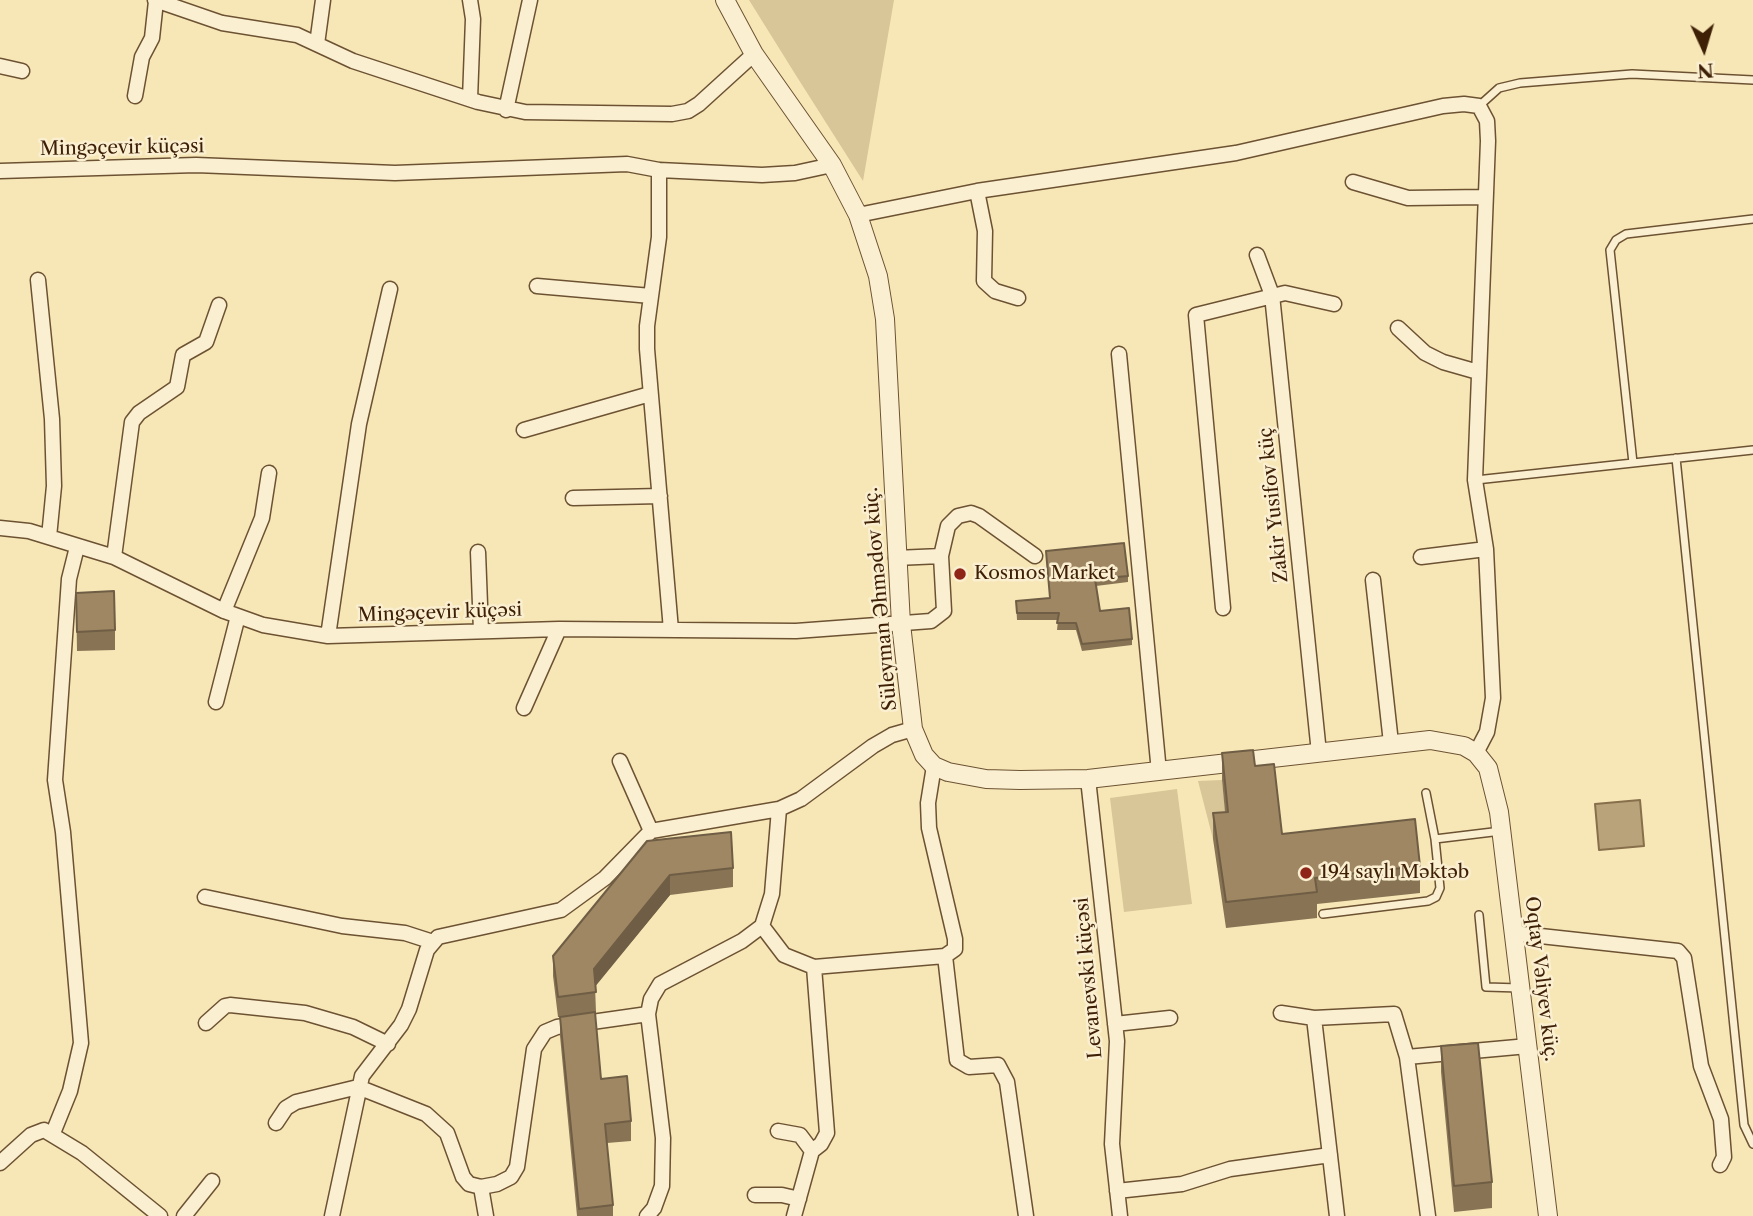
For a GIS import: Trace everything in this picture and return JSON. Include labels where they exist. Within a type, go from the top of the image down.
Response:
[{"type":"street","points":[[317,44],[323,0]]},
{"type":"street","points":[[470,0],[473,19],[470,99]]},
{"type":"street","points":[[506,110],[530,0]]},
{"type":"street","name":"Süleyman Əhmədov küç.","points":[[725,0],[754,54],[832,165],[858,215],[878,276],[885,319],[901,624],[913,729],[924,755],[934,766]]},
{"type":"street","points":[[135,96],[142,57],[152,38],[156,1],[222,23],[297,35],[354,61],[506,110],[672,114],[688,111],[754,54]]},
{"type":"street","points":[[0,66],[22,71]]},
{"type":"street","points":[[762,926],[784,955],[814,967],[945,956],[955,949],[956,939],[929,828],[928,803],[934,766],[962,776],[986,779],[1088,779],[1430,740],[1464,746],[1476,753],[1492,713],[1486,549],[1475,480],[1487,121],[1479,106],[1443,106],[1236,153],[977,191],[892,206],[858,215]]},
{"type":"street","name":"Mingəçevir küçəsi","points":[[0,172],[196,165],[396,173],[627,164],[659,170],[762,175],[795,173],[832,165]]},
{"type":"street","points":[[659,170],[659,237],[646,338],[671,630]]},
{"type":"street","points":[[1353,182],[1408,198],[1485,197]]},
{"type":"street","points":[[977,191],[985,231],[984,281],[995,291],[1018,298]]},
{"type":"street","name":"Zakir Yusifov küç","points":[[1257,255],[1272,295],[1319,753]]},
{"type":"street","points":[[38,281],[52,418],[54,486],[49,537]]},
{"type":"street","points":[[537,286],[651,296]]},
{"type":"street","points":[[328,636],[359,424],[390,289]]},
{"type":"street","points":[[1223,608],[1196,315],[1285,293],[1334,304]]},
{"type":"street","points":[[114,557],[132,422],[139,413],[177,387],[183,355],[206,342],[219,305]]},
{"type":"street","points":[[1398,328],[1425,353],[1478,372]]},
{"type":"street","points":[[1119,354],[1159,772]]},
{"type":"street","points":[[524,430],[650,394]]},
{"type":"street","points":[[216,702],[231,613],[262,519],[269,473]]},
{"type":"street","points":[[573,498],[660,496]]},
{"type":"street","points":[[896,558],[940,556],[948,526],[958,516],[971,513],[1035,556]]},
{"type":"street","name":"Mingəçevir küçəsi","points":[[0,528],[29,531],[114,557],[231,613],[288,631],[328,636],[559,629],[809,630],[931,621],[944,611],[940,556]]},
{"type":"street","points":[[53,1133],[77,1070],[81,1043],[63,832],[55,780],[69,579],[77,547]]},
{"type":"street","points":[[1421,557],[1486,549]]},
{"type":"street","points":[[478,552],[481,631]]},
{"type":"street","points":[[1373,580],[1391,743]]},
{"type":"street","points":[[524,708],[559,629]]},
{"type":"street","points":[[332,1216],[362,1076],[388,1044],[409,1009],[423,962],[433,942],[444,933],[561,910],[605,878],[651,831],[779,809],[802,799],[891,735],[913,729]]},
{"type":"street","name":"Oqtay Vəliyev küç.","points":[[1476,753],[1488,768],[1494,783],[1502,830],[1548,1216]]},
{"type":"street","points":[[620,761],[651,831]]},
{"type":"street","name":"Levanevski küçəsi","points":[[1088,779],[1117,1041],[1112,1144],[1120,1216]]},
{"type":"street","points":[[647,1216],[654,1208],[662,1186],[663,1138],[657,1066],[648,1014],[651,999],[660,984],[762,926],[772,894],[779,809]]},
{"type":"street","points":[[205,897],[342,926],[405,933],[433,942]]},
{"type":"street","points":[[1513,933],[1678,951],[1684,958],[1701,1066],[1721,1119],[1724,1157],[1720,1165]]},
{"type":"street","points":[[945,956],[957,1060],[969,1067],[998,1065],[1007,1082],[1026,1216]]},
{"type":"street","points":[[794,1216],[812,1151],[827,1133],[814,967]]},
{"type":"street","points":[[206,1023],[225,1006],[230,1005],[305,1013],[354,1027],[388,1044]]},
{"type":"street","points":[[1281,1013],[1314,1018],[1394,1014],[1407,1057],[1428,1216]]},
{"type":"street","points":[[276,1123],[296,1102],[358,1087],[426,1114],[447,1133],[463,1177],[469,1184],[481,1187],[497,1184],[511,1177],[517,1167],[534,1049],[545,1032],[557,1027],[648,1014]]},
{"type":"street","points":[[1115,1024],[1170,1018]]},
{"type":"street","points":[[1314,1018],[1337,1216]]},
{"type":"street","points":[[1407,1057],[1528,1046]]},
{"type":"street","points":[[0,1163],[37,1131],[53,1133],[160,1216]]},
{"type":"street","points":[[778,1131],[800,1135],[812,1151]]},
{"type":"street","points":[[1117,1191],[1182,1184],[1230,1170],[1330,1155]]},
{"type":"street","points":[[184,1216],[212,1181]]},
{"type":"street","points":[[481,1187],[486,1216]]},
{"type":"street","points":[[755,1195],[782,1195],[799,1199]]},
{"type":"lane","points":[[1479,106],[1499,88],[1520,83],[1632,74],[1753,80]]},
{"type":"lane","points":[[1633,463],[1610,250],[1616,240],[1626,234],[1753,219]]},
{"type":"lane","points":[[1475,480],[1753,450]]},
{"type":"lane","points":[[1676,458],[1744,1125],[1753,1144]]},
{"type":"lane","points":[[1324,914],[1428,901],[1436,897],[1440,888],[1435,839],[1426,793]]},
{"type":"lane","points":[[1435,839],[1502,830]]},
{"type":"lane","points":[[1479,915],[1486,987],[1520,988]]},
{"type":"shaded area","points":[[749,0],[894,0],[863,181],[797,77]]},
{"type":"shaded area","points":[[1222,780],[1228,838],[1213,839],[1198,781]]},
{"type":"shaded area","points":[[1177,789],[1192,904],[1124,912],[1110,798]]},
{"type":"shaded area","points":[[1640,800],[1644,846],[1599,850],[1595,804]]},
{"type":"building","points":[[1124,543],[1128,576],[1095,579],[1100,611],[1129,608],[1132,639],[1082,644],[1076,623],[1057,623],[1059,613],[1017,613],[1016,601],[1050,598],[1046,551]]},
{"type":"building","points":[[114,591],[115,630],[77,632],[76,593]]},
{"type":"building","points":[[1253,750],[1255,766],[1274,764],[1282,834],[1415,819],[1420,866],[1315,878],[1317,892],[1226,902],[1213,813],[1228,812],[1222,753]]},
{"type":"building","points":[[731,832],[733,868],[670,875],[594,969],[596,992],[558,997],[553,956],[647,841]]},
{"type":"building","points":[[595,1012],[601,1079],[627,1076],[631,1121],[605,1124],[613,1205],[579,1209],[560,1017]]},
{"type":"building","points":[[1478,1043],[1492,1182],[1454,1186],[1441,1046]]},
{"type":"place","name":"Kosmos Market","points":[[960,574]]},
{"type":"place","name":"194 saylı Məktəb","points":[[1306,873]]}]
